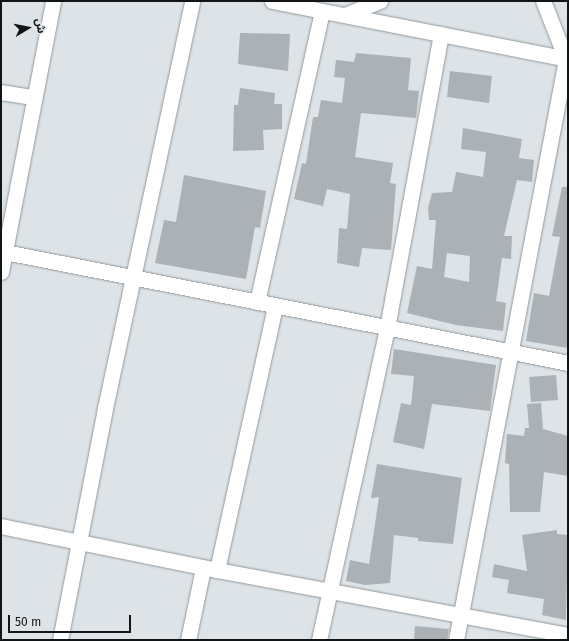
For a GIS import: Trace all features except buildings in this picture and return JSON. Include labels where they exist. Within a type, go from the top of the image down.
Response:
[{"type":"street","points":[[1,272],[53,1]]},
{"type":"street","points":[[60,640],[81,544],[133,277],[192,1]]},
{"type":"street","points":[[272,1],[322,11],[347,8],[380,1]]},
{"type":"street","points":[[456,640],[567,59],[543,1]]},
{"type":"street","points":[[347,8],[441,34],[567,59]]},
{"type":"street","points":[[257,302],[322,11]]},
{"type":"street","points":[[319,640],[328,590],[387,328],[441,34]]},
{"type":"street","points":[[1,92],[34,97]]},
{"type":"street","points":[[5,252],[257,302],[275,307],[568,362]]},
{"type":"street","points":[[188,640],[210,569],[275,307]]},
{"type":"street","points":[[1,526],[81,544],[210,569],[568,635]]}]
